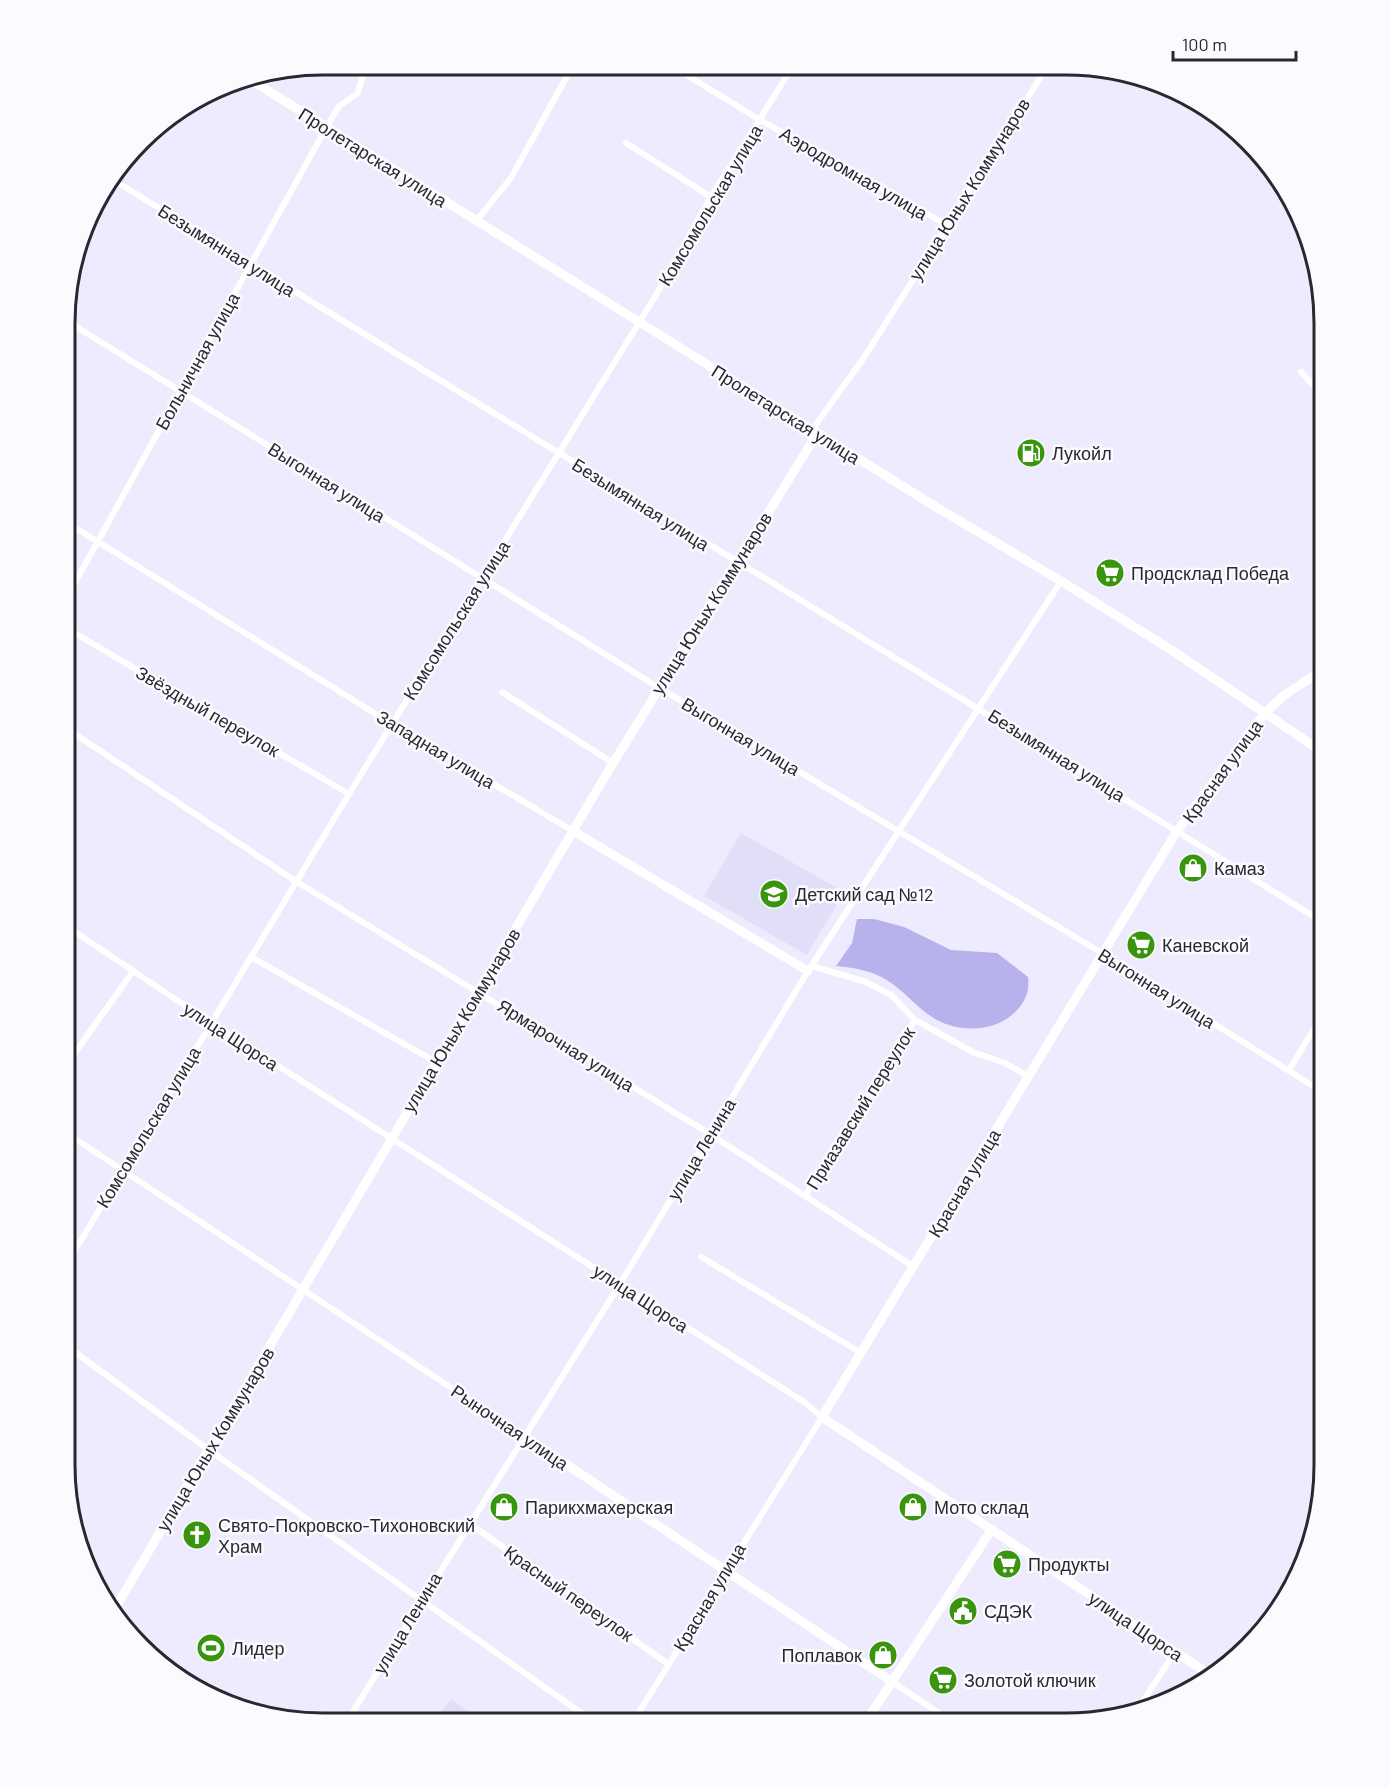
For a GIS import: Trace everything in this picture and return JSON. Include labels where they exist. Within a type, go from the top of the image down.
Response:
[{"type":"street","name":"Больничная улица","points":[[75,583],[326,128],[339,106],[357,94],[364,75]]},
{"type":"street","points":[[476,221],[511,178],[568,75]]},
{"type":"street","name":"Аэродромная улица","points":[[687,75],[760,120],[945,224]]},
{"type":"street","name":"Комсомольская улица","points":[[75,1250],[349,794],[483,578],[557,452],[656,295],[711,197],[788,75]]},
{"type":"street","name":"улица Юных Коммунаров","points":[[118,1604],[658,687],[814,432],[865,356],[945,224],[1042,75]]},
{"type":"street","name":"Пролетарская улица","points":[[257,84],[814,432],[1061,580],[1314,746]]},
{"type":"street","points":[[626,143],[711,197]]},
{"type":"street","name":"Безымянная улица","points":[[118,183],[736,562],[979,706],[1314,917]]},
{"type":"street","name":"Выгонная улица","points":[[75,326],[658,687],[1102,953],[1314,1086]]},
{"type":"street","points":[[1301,372],[1314,386]]},
{"type":"street","name":"Западная улица","points":[[75,528],[392,724],[810,968]]},
{"type":"street","name":"улица Ленина","points":[[352,1713],[620,1284],[810,968],[901,831],[1061,580]]},
{"type":"street","name":"Звёздный переулок","points":[[75,633],[349,794]]},
{"type":"street","name":"Красная улица","points":[[638,1713],[914,1267],[1102,953],[1178,831],[1265,713],[1283,696],[1314,676]]},
{"type":"street","points":[[502,693],[613,763]]},
{"type":"street","name":"Ярмарочная улица","points":[[75,734],[297,882],[710,1134],[914,1267]]},
{"type":"street","name":"улица Щорса","points":[[75,932],[211,1023],[804,1402],[822,1417],[1204,1671]]},
{"type":"street","points":[[251,957],[436,1062]]},
{"type":"street","points":[[810,968],[866,982],[891,995],[915,1020],[973,1052],[1005,1063],[1028,1076]]},
{"type":"street","points":[[75,1053],[133,971]]},
{"type":"street","name":"Приазавский переулок","points":[[805,1196],[915,1020]]},
{"type":"street","points":[[1289,1070],[1314,1029]]},
{"type":"street","name":"Рыночная улица","points":[[75,1139],[939,1713]]},
{"type":"street","points":[[701,1257],[861,1353]]},
{"type":"street","points":[[75,1352],[209,1450],[581,1713]]},
{"type":"street","name":"Красный переулок","points":[[469,1523],[668,1664]]},
{"type":"street","points":[[871,1713],[992,1529]]},
{"type":"street","points":[[1143,1701],[1175,1652]]},
{"type":"shaded area","name":"Детский сад №12","points":[[741,833],[844,892],[807,955],[704,896]]},
{"type":"shaded area","points":[[857,919],[874,919],[904,927],[951,950],[997,953],[1028,977],[1024,1001],[1005,1020],[985,1027],[963,1028],[942,1022],[926,1013],[892,983],[874,973],[836,966],[852,943]]},
{"type":"shaded area","points":[[451,1699],[470,1713],[441,1713]]},
{"type":"place","name":"Лукойл","points":[[1031,453]]},
{"type":"place","name":"Продсклад Победа","points":[[1110,573]]},
{"type":"place","name":"Камаз","points":[[1193,868]]},
{"type":"place","name":"Детский сад №12","points":[[774,894]]},
{"type":"place","name":"Каневской","points":[[1141,945]]},
{"type":"place","name":"Парикхмахерская","points":[[504,1507]]},
{"type":"place","name":"Мото склад","points":[[913,1507]]},
{"type":"place","name":"Свято-Покровско-Тихоновский Храм","points":[[197,1535]]},
{"type":"place","name":"Продукты","points":[[1007,1564]]},
{"type":"place","name":"СДЭК","points":[[963,1611]]},
{"type":"place","name":"Лидер","points":[[211,1648]]},
{"type":"place","name":"Поплавок","points":[[883,1655]]},
{"type":"place","name":"Золотой ключик","points":[[943,1680]]}]
